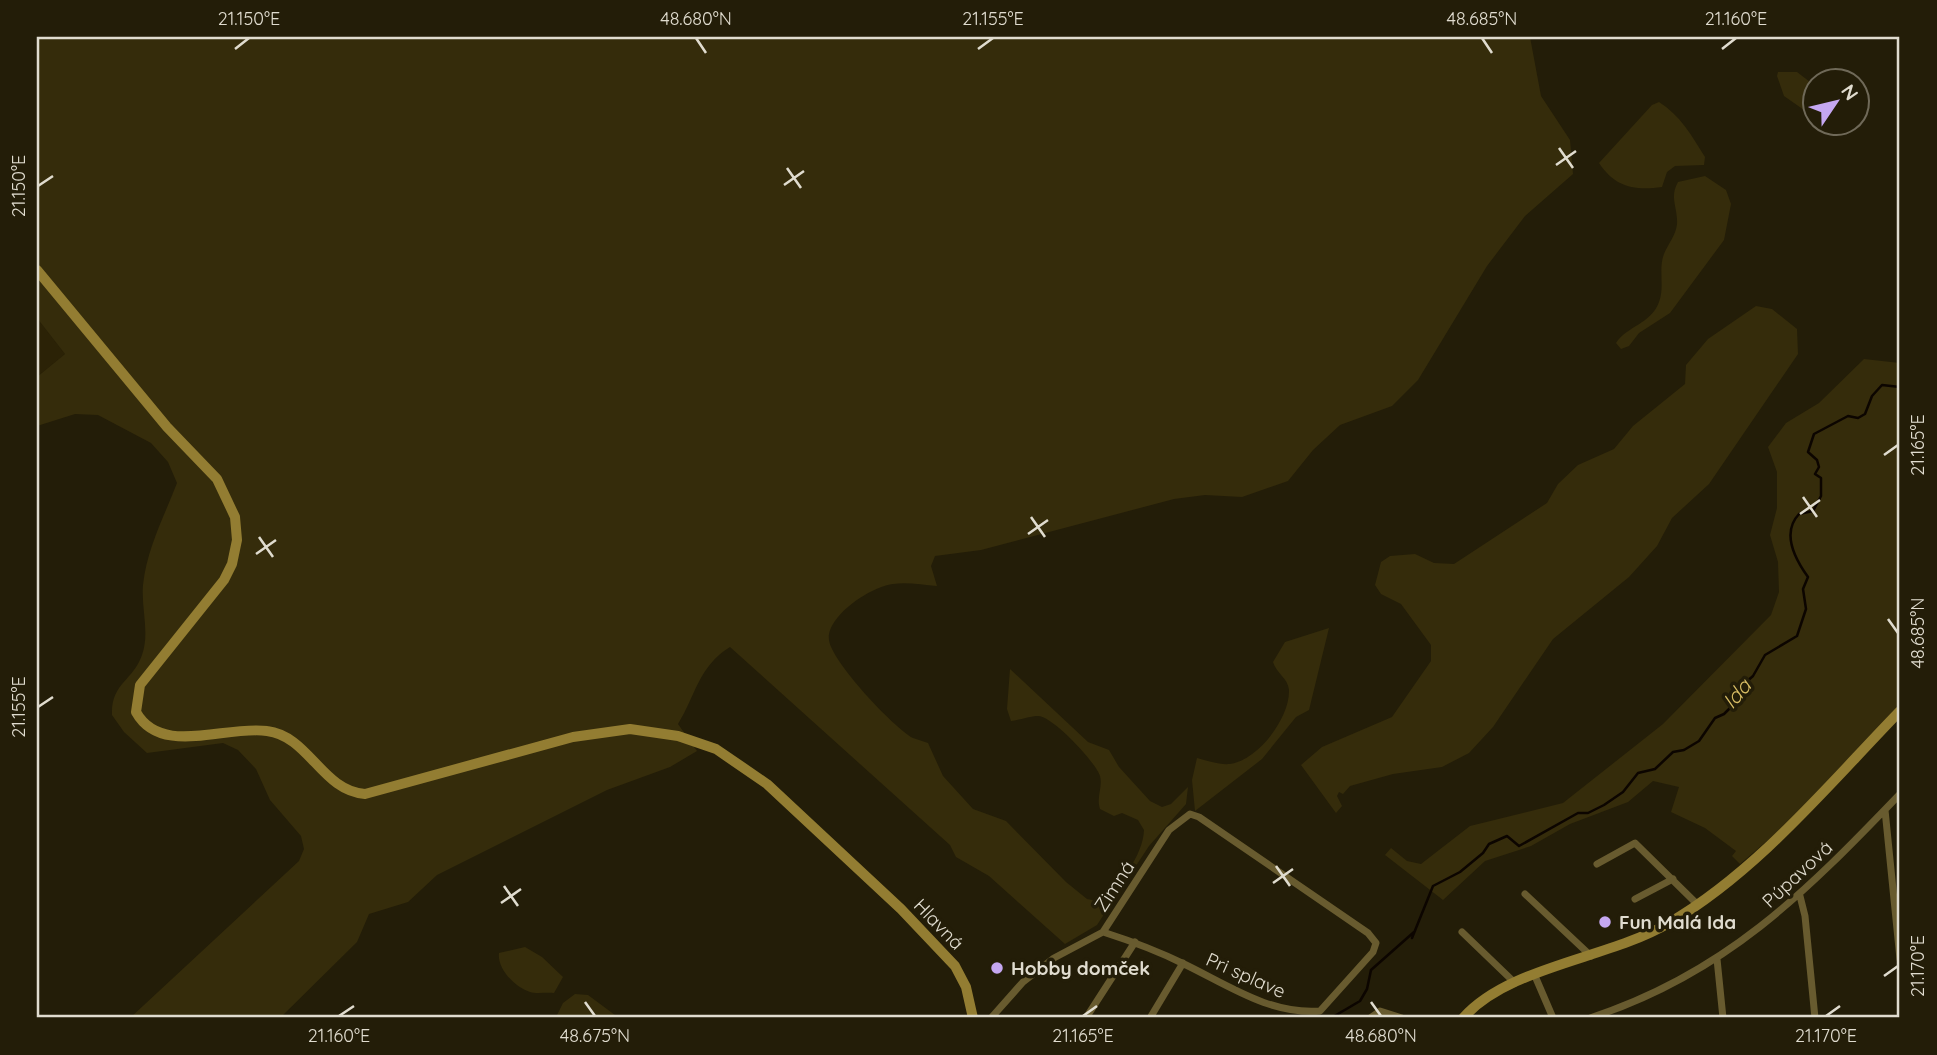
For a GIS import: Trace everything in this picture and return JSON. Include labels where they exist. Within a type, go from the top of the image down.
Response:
[{"type":"main road","name":"Hlavná","points":[[37,270],[167,427],[217,479],[235,517],[236,548],[224,580],[139,685],[135,712],[147,728],[168,736],[254,730],[275,732],[298,746],[334,782],[350,792],[365,794],[573,737],[630,729],[678,736],[727,755],[767,783],[887,896],[950,959],[963,980],[973,1018]]},
{"type":"main road","points":[[1463,1018],[1481,1001],[1511,984],[1656,930],[1698,904],[1799,818],[1900,711]]},
{"type":"street","name":"Púpavová","points":[[1590,1018],[1644,998],[1717,959],[1800,896],[1900,794]]},
{"type":"street","points":[[1885,810],[1900,959]]},
{"type":"street","name":"Zimná","points":[[991,1018],[1023,982],[1054,958],[1103,932],[1169,830],[1190,814]]},
{"type":"street","name":"Pri splave","points":[[1103,932],[1135,942],[1183,963],[1267,1005],[1289,1010],[1320,1011],[1373,951],[1376,943],[1368,933],[1199,817],[1190,814]]},
{"type":"street","points":[[1597,864],[1635,843],[1698,904]]},
{"type":"street","points":[[1635,899],[1673,879]]},
{"type":"street","points":[[1525,894],[1592,956]]},
{"type":"street","points":[[1800,896],[1815,1018]]},
{"type":"street","points":[[1462,932],[1511,984]]},
{"type":"street","points":[[1086,1018],[1135,942]]},
{"type":"street","points":[[1717,959],[1723,1018]]},
{"type":"street","points":[[1150,1018],[1183,963]]},
{"type":"street","points":[[1535,976],[1551,1017]]},
{"type":"street","points":[[1370,1018],[1380,1011],[1402,1018]]},
{"type":"shaded area","points":[[37,37],[1530,37],[1541,96],[1570,140],[1573,174],[1525,216],[1487,266],[1418,380],[1392,406],[1340,425],[1313,450],[1288,481],[1242,497],[1205,495],[1174,499],[981,550],[935,556],[931,566],[937,586],[904,583],[884,586],[863,596],[835,621],[829,640],[832,650],[851,678],[904,732],[928,743],[943,776],[973,809],[1006,821],[1066,882],[1087,899],[1097,901],[1121,879],[1139,850],[1144,830],[1138,820],[1122,813],[1114,816],[1100,809],[1101,780],[1097,770],[1054,724],[1038,716],[1011,721],[1007,709],[1010,669],[1088,742],[1109,750],[1119,767],[1150,801],[1162,807],[1171,804],[1188,787],[1186,804],[1149,846],[1097,925],[1065,944],[989,876],[956,857],[950,845],[730,647],[711,663],[704,673],[678,724],[697,751],[670,767],[607,790],[437,875],[408,902],[369,914],[357,942],[280,1018],[130,1018],[299,861],[304,849],[301,836],[270,800],[256,769],[238,750],[223,743],[147,753],[124,732],[112,715],[115,696],[142,655],[145,638],[145,571],[152,545],[177,483],[168,462],[151,443],[98,415],[75,414],[37,426],[37,377],[65,354],[37,318]]},
{"type":"shaded area","points":[[1778,72],[1800,74],[1800,107],[1784,96]]},
{"type":"shaded area","points":[[1659,102],[1673,113],[1690,134],[1705,157],[1704,165],[1675,166],[1667,172],[1662,187],[1626,186],[1612,177],[1599,163],[1652,105]]},
{"type":"shaded area","points":[[1705,176],[1726,190],[1731,204],[1724,240],[1670,313],[1639,333],[1629,346],[1621,349],[1616,343],[1645,320],[1659,302],[1662,260],[1677,224],[1675,188],[1678,182]]},
{"type":"shaded area","points":[[1756,306],[1772,309],[1797,329],[1798,354],[1709,484],[1672,518],[1657,546],[1629,577],[1553,639],[1493,727],[1469,753],[1442,767],[1393,774],[1350,786],[1343,794],[1339,792],[1337,796],[1342,806],[1336,813],[1301,765],[1322,747],[1392,717],[1431,661],[1431,645],[1401,604],[1381,594],[1375,585],[1381,562],[1390,556],[1415,554],[1434,563],[1454,564],[1547,503],[1558,484],[1578,465],[1614,449],[1633,426],[1685,384],[1686,365],[1708,339]]},
{"type":"shaded area","points":[[37,318],[65,354],[37,377]]},
{"type":"shaded area","points":[[1864,359],[1900,363],[1900,706],[1781,829],[1740,864],[1732,856],[1736,851],[1705,828],[1671,812],[1679,787],[1653,781],[1628,802],[1570,824],[1531,846],[1485,861],[1443,900],[1385,855],[1391,848],[1407,861],[1421,864],[1470,826],[1563,803],[1663,724],[1771,615],[1779,592],[1778,562],[1770,535],[1777,508],[1777,472],[1768,447],[1786,423],[1819,403]]},
{"type":"shaded area","points":[[1329,628],[1309,710],[1296,717],[1262,759],[1195,811],[1192,780],[1197,758],[1230,764],[1241,761],[1261,746],[1278,725],[1288,701],[1288,686],[1273,662],[1285,642]]},
{"type":"shaded area","points":[[525,947],[542,957],[563,977],[554,993],[532,993],[524,990],[504,971],[499,953]]},
{"type":"shaded area","points":[[575,994],[588,995],[619,1018],[560,1018],[557,1015],[563,1003]]},
{"type":"waterway","name":"Ida","points":[[1412,938],[1433,886],[1460,872],[1483,853],[1489,844],[1507,836],[1519,846],[1578,813],[1588,813],[1604,805],[1623,792],[1638,773],[1655,769],[1673,752],[1684,750],[1699,741],[1715,718],[1732,706],[1736,691],[1753,676],[1765,655],[1797,636],[1806,609],[1803,589],[1808,577],[1792,546],[1791,529],[1799,514],[1813,511],[1821,496],[1821,478],[1815,474],[1819,467],[1817,460],[1808,452],[1814,434],[1848,416],[1858,418],[1865,414],[1872,396],[1882,385],[1900,387]]},
{"type":"waterway","name":"Ida","points":[[1331,1018],[1360,1001],[1367,989],[1371,970],[1414,932]]},
{"type":"place","name":"Fun Malá Ida","points":[[1605,922]]},
{"type":"place","name":"Hobby domček","points":[[997,968]]}]
